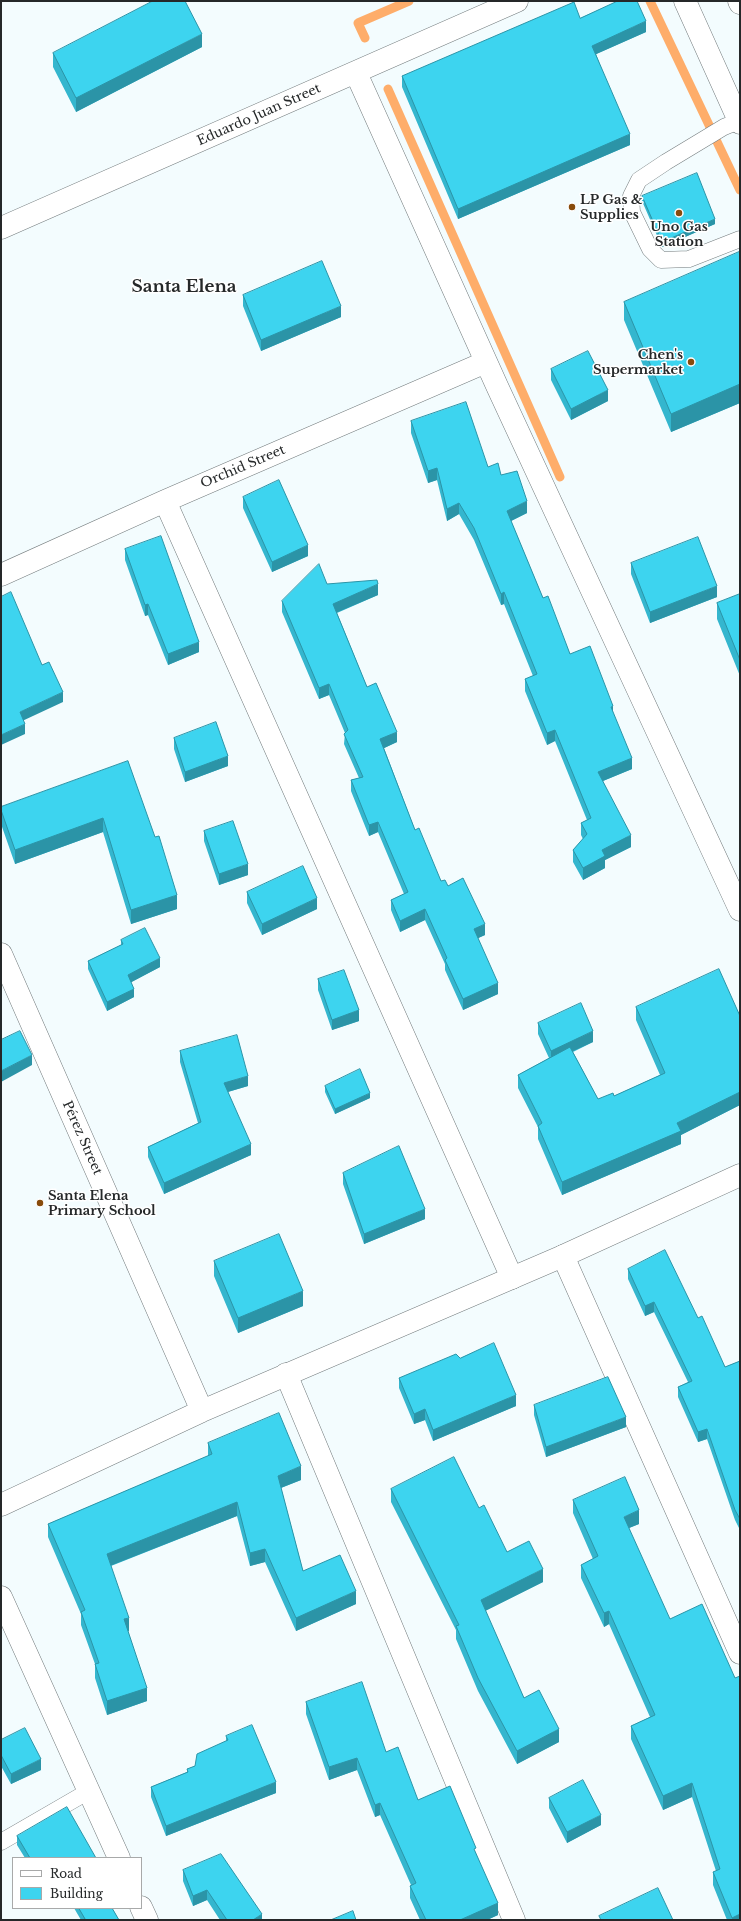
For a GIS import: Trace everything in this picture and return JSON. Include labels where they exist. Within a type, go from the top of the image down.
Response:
[{"type":"street","name":"Eduardo Juan Street","points":[[1,228],[517,1]]},
{"type":"street","points":[[685,1],[740,122]]},
{"type":"street","points":[[356,73],[486,362],[740,910]]},
{"type":"street","name":"Orchid Street","points":[[1,576],[165,501],[486,362]]},
{"type":"street","points":[[165,501],[512,1278]]},
{"type":"street","name":"Pérez Street","points":[[1,954],[202,1410]]},
{"type":"street","points":[[1,1505],[202,1410],[563,1256],[740,1175]]},
{"type":"street","points":[[563,1256],[740,1653]]},
{"type":"street","points":[[286,1374],[514,1920]]},
{"type":"street","points":[[1,1597],[119,1857]]},
{"type":"street","points":[[142,1908],[147,1920]]},
{"type":"lane","points":[[740,122],[718,130],[666,162],[640,180],[630,196],[632,212],[650,249],[660,260],[689,259],[740,238]]},
{"type":"lane","points":[[1,1842],[89,1791]]},
{"type":"building","points":[[153,1],[185,1],[202,34],[76,98],[53,53]]},
{"type":"building","points":[[618,1],[637,1],[646,21],[592,46],[630,134],[458,209],[402,76],[574,2],[580,18]]},
{"type":"building","name":"Uno Gas Station","points":[[697,173],[715,219],[662,242],[642,196]]},
{"type":"building","name":"Chen's Supermarket","points":[[739,252],[740,384],[671,414],[624,302]]},
{"type":"building","points":[[322,261],[341,306],[261,340],[243,295]]},
{"type":"building","points":[[588,351],[608,390],[571,409],[551,369]]},
{"type":"building","points":[[466,402],[488,467],[498,463],[501,475],[517,471],[527,501],[507,511],[543,598],[548,596],[570,654],[590,646],[613,706],[611,707],[632,758],[598,772],[631,835],[602,850],[605,856],[583,868],[573,850],[587,834],[581,823],[591,818],[555,730],[547,733],[525,679],[537,674],[504,592],[501,594],[474,528],[459,503],[447,509],[437,468],[428,471],[411,421]]},
{"type":"building","points":[[279,480],[308,545],[272,562],[243,497]]},
{"type":"building","points":[[161,536],[199,642],[168,654],[148,604],[145,605],[125,549]]},
{"type":"building","points":[[698,537],[717,586],[650,612],[631,563]]},
{"type":"building","points":[[319,564],[327,584],[377,580],[378,584],[333,604],[367,687],[376,683],[397,732],[380,739],[415,830],[419,828],[441,881],[445,880],[448,886],[463,878],[485,924],[474,929],[498,983],[463,999],[445,960],[447,958],[425,909],[400,921],[391,900],[408,892],[378,822],[369,825],[351,780],[363,777],[344,734],[348,730],[329,684],[319,688],[282,601]]},
{"type":"building","points":[[11,592],[42,665],[49,662],[63,692],[20,712],[25,724],[1,735],[1,597]]},
{"type":"building","points":[[740,594],[740,660],[717,603]]},
{"type":"building","points":[[216,722],[228,756],[185,772],[174,738]]},
{"type":"building","points":[[128,761],[155,837],[159,836],[177,895],[131,910],[103,818],[15,850],[1,810],[1,807]]},
{"type":"building","points":[[233,821],[248,864],[219,874],[204,831]]},
{"type":"building","points":[[303,866],[317,898],[262,924],[247,892]]},
{"type":"building","points":[[145,928],[160,958],[128,975],[134,989],[107,1002],[88,961],[123,944],[121,940]]},
{"type":"building","points":[[719,969],[740,1016],[740,1092],[677,1123],[681,1131],[562,1182],[538,1126],[542,1123],[518,1075],[570,1047],[598,1099],[613,1093],[614,1096],[665,1073],[636,1007]]},
{"type":"building","points":[[344,970],[359,1010],[332,1020],[318,979]]},
{"type":"building","points":[[581,1003],[593,1031],[551,1051],[538,1023]]},
{"type":"building","points":[[20,1031],[32,1055],[1,1071],[1,1040]]},
{"type":"building","points":[[237,1035],[248,1076],[224,1083],[251,1144],[164,1183],[148,1147],[201,1122],[180,1051]]},
{"type":"building","points":[[360,1069],[370,1093],[335,1109],[325,1086]]},
{"type":"building","points":[[399,1146],[425,1209],[364,1234],[343,1173]]},
{"type":"building","points":[[279,1234],[303,1291],[238,1318],[214,1261]]},
{"type":"building","points":[[665,1250],[698,1318],[702,1316],[725,1367],[740,1361],[740,1519],[735,1510],[707,1429],[698,1432],[678,1387],[692,1381],[654,1302],[645,1306],[628,1269]]},
{"type":"building","points":[[494,1343],[516,1395],[433,1430],[425,1409],[414,1414],[399,1378],[456,1354],[460,1358]]},
{"type":"building","points":[[608,1377],[626,1417],[546,1447],[534,1405]]},
{"type":"building","points":[[279,1413],[301,1466],[278,1476],[303,1571],[340,1555],[356,1591],[296,1618],[265,1549],[250,1553],[237,1502],[107,1554],[129,1618],[124,1619],[147,1688],[107,1701],[95,1664],[99,1663],[81,1612],[85,1610],[48,1524],[212,1454],[208,1443]]},
{"type":"building","points":[[454,1457],[479,1508],[484,1505],[507,1552],[529,1541],[543,1569],[481,1600],[524,1698],[539,1690],[559,1729],[517,1751],[478,1678],[456,1626],[459,1625],[391,1489]]},
{"type":"building","points":[[625,1477],[639,1510],[624,1517],[670,1619],[702,1604],[735,1678],[740,1676],[740,1914],[732,1918],[713,1872],[720,1869],[692,1783],[663,1796],[631,1726],[655,1715],[609,1611],[604,1613],[581,1565],[598,1556],[573,1500]]},
{"type":"building","points":[[362,1682],[386,1752],[398,1747],[418,1800],[450,1786],[476,1848],[474,1849],[498,1903],[460,1920],[426,1920],[410,1886],[416,1883],[380,1803],[375,1805],[357,1758],[329,1767],[306,1702]]},
{"type":"building","points":[[252,1725],[276,1782],[166,1826],[151,1787],[188,1772],[187,1769],[195,1766],[197,1754],[228,1740],[226,1736]]},
{"type":"building","points":[[25,1728],[41,1759],[11,1774],[1,1755],[1,1740]]},
{"type":"building","points":[[583,1780],[601,1815],[567,1832],[549,1798]]},
{"type":"building","points":[[67,1807],[95,1857],[29,1857],[17,1836]]},
{"type":"building","points":[[221,1854],[262,1914],[253,1920],[227,1920],[207,1890],[193,1896],[183,1870]]},
{"type":"building","points":[[658,1888],[673,1920],[601,1920],[599,1916]]},
{"type":"building","points":[[80,1909],[113,1909],[119,1920],[86,1920]]},
{"type":"building","points":[[353,1911],[356,1920],[331,1920]]},
{"type":"waterway","points":[[365,38],[358,23],[409,1]]},
{"type":"waterway","points":[[650,1],[740,190]]},
{"type":"waterway","points":[[388,89],[560,477]]},
{"type":"place","name":"LP Gas & Supplies","points":[[572,207]]},
{"type":"place","name":"Uno Gas Station","points":[[679,213]]},
{"type":"place","name":"Chen's Supermarket","points":[[691,362]]},
{"type":"place","name":"Santa Elena Primary School","points":[[40,1203]]},
{"type":"district","name":"Santa Elena","points":[[184,287]]}]
